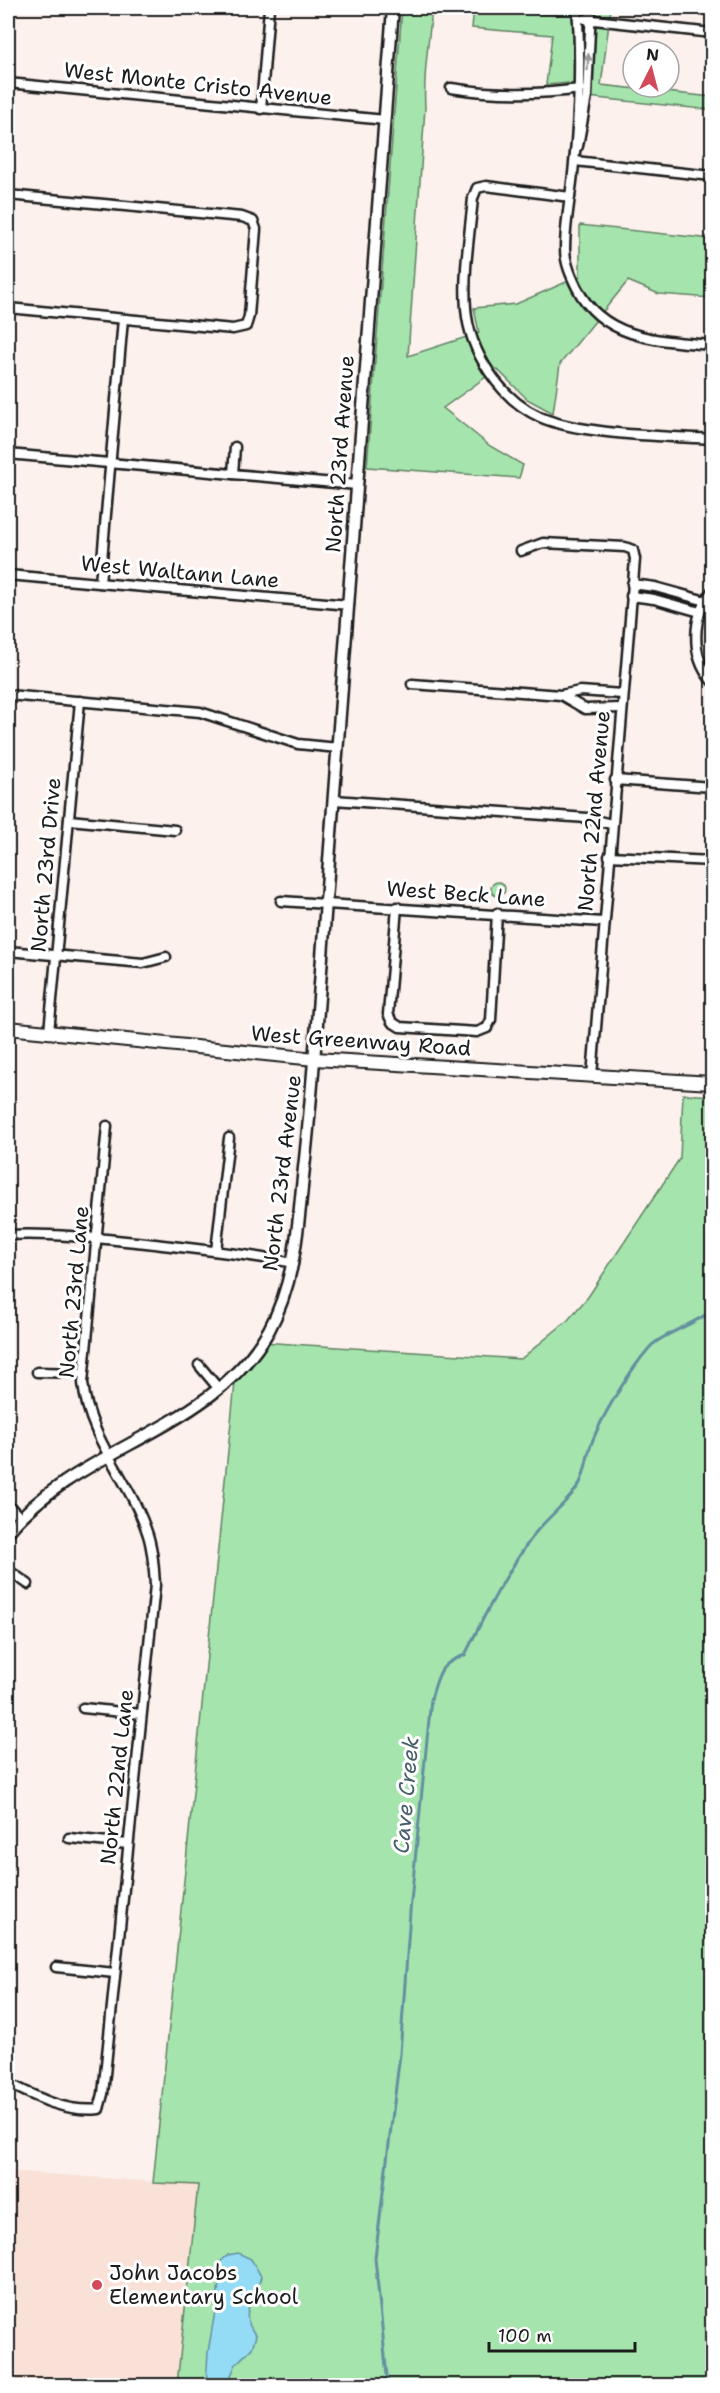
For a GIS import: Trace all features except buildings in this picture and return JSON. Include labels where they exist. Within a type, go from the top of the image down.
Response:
[{"type":"main road","name":"West Greenway Road","points":[[8,1028],[315,1059],[712,1083]]},
{"type":"street","points":[[261,109],[269,8]]},
{"type":"street","name":"North 23rd Avenue","points":[[8,1532],[21,1517],[53,1489],[187,1412],[219,1389],[250,1357],[267,1332],[287,1288],[293,1263],[315,1059],[393,8]]},
{"type":"street","points":[[575,161],[577,8]]},
{"type":"street","points":[[591,8],[584,125],[575,161],[565,251],[573,280],[583,300],[604,320],[621,330],[653,340],[712,345]]},
{"type":"street","points":[[578,18],[712,33]]},
{"type":"street","name":"West Monte Cristo Avenue","points":[[8,83],[218,101],[261,109],[385,120]]},
{"type":"street","points":[[451,88],[496,94],[587,88]]},
{"type":"street","points":[[575,161],[712,176]]},
{"type":"street","points":[[570,196],[486,186],[477,188],[473,198],[466,308],[471,334],[487,369],[510,396],[539,417],[575,428],[712,439]]},
{"type":"street","points":[[8,195],[242,217],[253,220],[256,229],[249,316],[246,327],[233,329],[8,308]]},
{"type":"street","points":[[100,583],[123,319]]},
{"type":"street","points":[[233,474],[235,447]]},
{"type":"street","points":[[8,454],[357,485]]},
{"type":"street","name":"North 22nd Avenue","points":[[521,551],[543,543],[633,550],[635,559],[611,824],[592,1076]]},
{"type":"street","name":"West Waltann Lane","points":[[8,575],[349,605]]},
{"type":"street","points":[[632,584],[669,590],[703,606]]},
{"type":"street","points":[[666,602],[669,590]]},
{"type":"street","points":[[712,591],[703,606],[696,633],[699,654],[712,681]]},
{"type":"street","points":[[631,596],[703,606]]},
{"type":"street","points":[[412,684],[561,694],[587,691],[622,694]]},
{"type":"street","points":[[585,709],[587,691]]},
{"type":"street","points":[[561,694],[585,709],[621,708]]},
{"type":"street","points":[[8,695],[200,712],[297,744],[338,748]]},
{"type":"street","name":"North 23rd Drive","points":[[49,1032],[80,701]]},
{"type":"street","points":[[615,780],[712,787]]},
{"type":"street","points":[[334,800],[588,818],[611,824]]},
{"type":"street","points":[[69,820],[174,830]]},
{"type":"street","points":[[609,856],[712,861]]},
{"type":"street","points":[[281,901],[326,903]]},
{"type":"street","name":"West Beck Lane","points":[[326,903],[603,922]]},
{"type":"street","points":[[397,907],[388,1014],[392,1022],[400,1027],[477,1032],[487,1028],[490,1020],[496,913]]},
{"type":"street","points":[[8,951],[143,963],[166,957]]},
{"type":"street","name":"North 23rd Lane","points":[[107,1126],[83,1372],[89,1415],[109,1457]]},
{"type":"street","points":[[216,1251],[229,1138]]},
{"type":"street","points":[[8,1235],[49,1234],[96,1238],[216,1251],[293,1263]]},
{"type":"street","points":[[199,1365],[219,1389]]},
{"type":"street","points":[[37,1372],[83,1372]]},
{"type":"street","name":"North 22nd Lane","points":[[8,2083],[63,2106],[84,2111],[99,2109],[103,2094],[154,1585],[154,1568],[148,1534],[139,1512],[109,1457]]},
{"type":"street","points":[[8,1505],[21,1517]]},
{"type":"street","points":[[8,1570],[28,1584]]},
{"type":"street","points":[[83,1708],[141,1714]]},
{"type":"street","points":[[69,1838],[128,1844]]},
{"type":"street","points":[[56,1967],[115,1973]]},
{"type":"shaded area","name":"John Jacobs Elementary School","points":[[8,2171],[198,2185],[177,2385],[8,2385]]},
{"type":"green space","points":[[402,8],[432,8],[408,356],[479,333],[474,308],[516,304],[580,276],[580,225],[712,239],[712,298],[659,294],[628,281],[560,364],[553,413],[527,399],[497,369],[443,408],[490,446],[523,465],[519,478],[367,467]]},
{"type":"green space","points":[[474,8],[557,15],[558,8],[611,8],[601,85],[621,87],[621,99],[681,99],[681,94],[712,97],[712,110],[568,95],[568,83],[546,85],[552,35],[472,28]]},
{"type":"green space","points":[[498,882],[503,884],[505,889],[503,894],[498,896],[493,894],[491,889],[493,884]]},
{"type":"green space","points":[[683,1094],[712,1096],[712,2385],[177,2385],[198,2185],[153,2183],[236,1373],[261,1342],[521,1359],[568,1320],[588,1297],[680,1158]]},
{"type":"water","points":[[238,2253],[251,2259],[261,2276],[247,2312],[250,2327],[256,2336],[252,2348],[236,2364],[227,2385],[206,2385],[220,2262],[228,2255]]},
{"type":"waterway","name":"Cave Creek","points":[[388,2386],[375,2258],[400,2054],[410,1912],[431,1699],[444,1666],[465,1655],[525,1547],[579,1485],[596,1434],[634,1368],[655,1343],[712,1310]]},
{"type":"place","name":"John Jacobs Elementary School","points":[[97,2285]]}]
